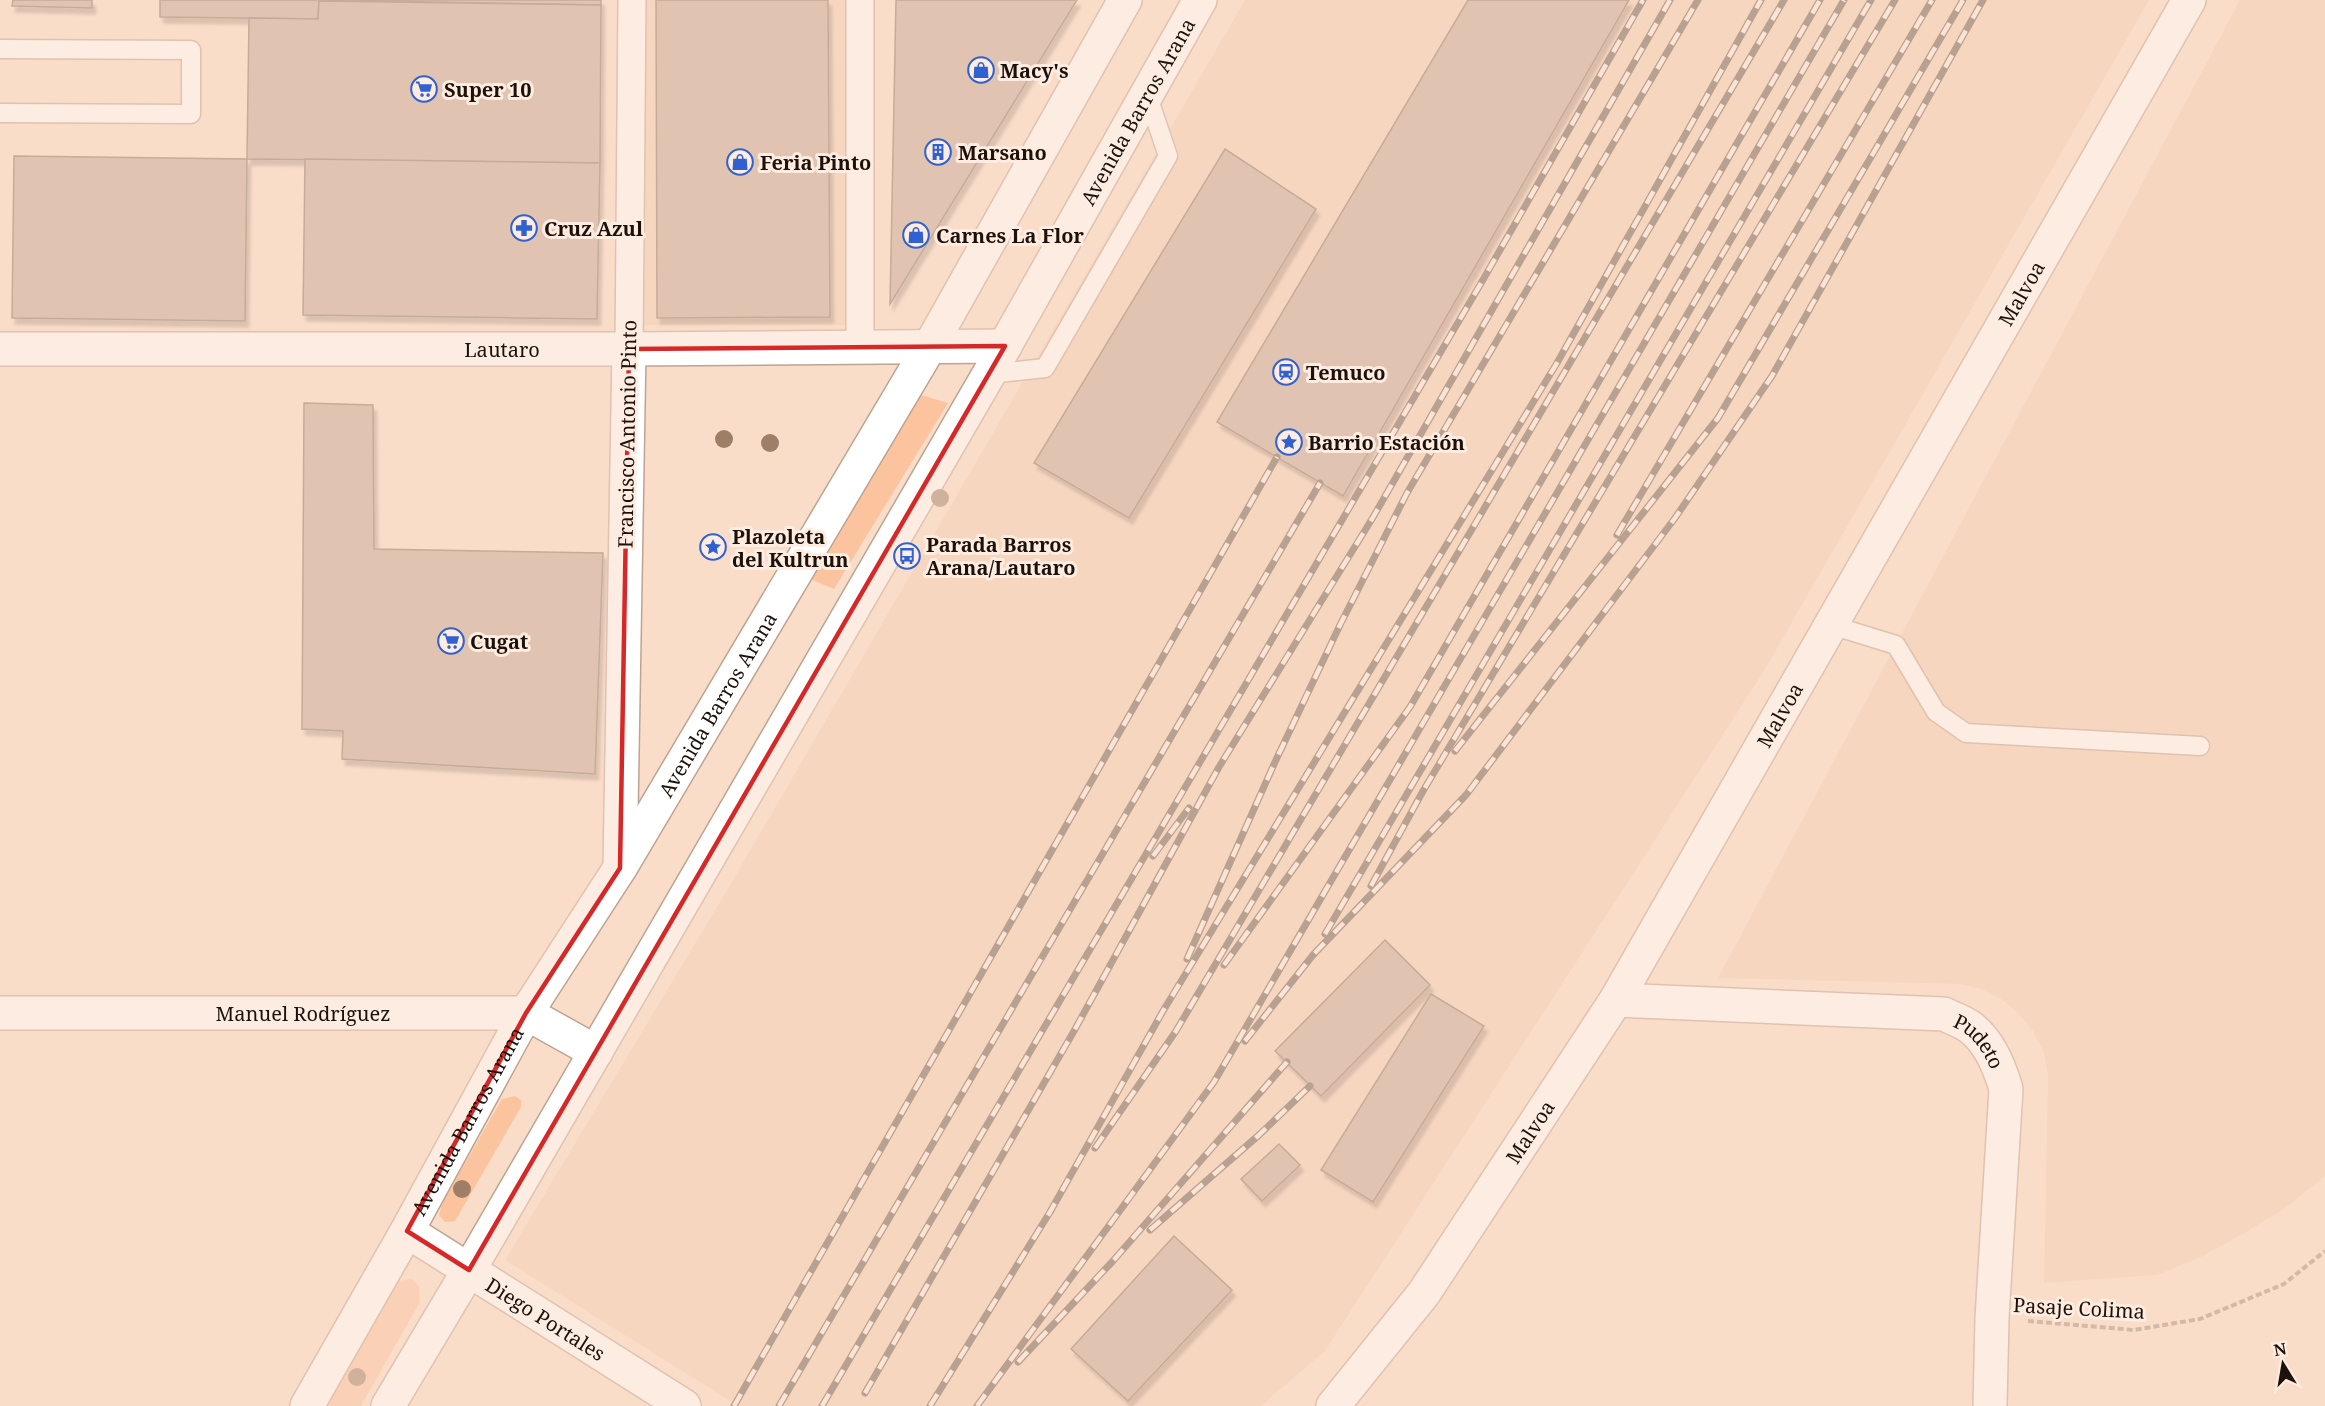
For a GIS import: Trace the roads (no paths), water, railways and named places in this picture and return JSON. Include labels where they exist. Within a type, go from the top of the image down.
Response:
[{"type":"street","name":"Francisco Antonio Pinto","points":[[620,868],[629,349],[632,0]]},
{"type":"street","points":[[860,0],[860,347]]},
{"type":"street","name":"Avenida Barros Arana","points":[[308,1406],[526,1013],[620,868],[930,346],[1125,0]]},
{"type":"street","name":"Avenida Barros Arana","points":[[388,1406],[989,374],[1200,0]]},
{"type":"street","name":"Malvoa","points":[[1333,1406],[1424,1293],[1616,1000],[2189,0]]},
{"type":"street","name":"Lautaro","points":[[0,349],[629,349],[1005,346]]},
{"type":"street","name":"Pudeto","points":[[1616,1000],[1944,1014],[1971,1028],[1987,1046],[2000,1068],[2006,1089],[1992,1318],[1990,1406]]},
{"type":"street","name":"Manuel Rodríguez","points":[[0,1012],[526,1013],[596,1052]]},
{"type":"street","name":"Diego Portales","points":[[407,1231],[684,1406]]},
{"type":"lane","points":[[0,49],[191,50],[191,114],[0,113]]},
{"type":"lane","points":[[989,374],[1045,368],[1168,156],[1147,94]]},
{"type":"lane","points":[[1831,625],[1896,645],[1936,712],[1966,733],[2200,746]]},
{"type":"railway","points":[[822,1406],[1480,285],[1643,0]]},
{"type":"railway","points":[[865,1393],[1074,1031],[1219,767],[1372,519],[1670,0]]},
{"type":"railway","points":[[1187,959],[1275,762],[1340,625],[1407,493],[1698,0]]},
{"type":"railway","points":[[930,1406],[1050,1212],[1163,1011],[1557,363],[1761,0]]},
{"type":"railway","points":[[1095,1148],[1176,1031],[1784,0]]},
{"type":"railway","points":[[1224,965],[1410,707],[1820,0]]},
{"type":"railway","points":[[977,1406],[1214,1082],[1844,0]]},
{"type":"railway","points":[[1325,934],[1871,0]]},
{"type":"railway","points":[[1371,886],[1423,791],[1895,0]]},
{"type":"railway","points":[[1617,535],[1932,0]]},
{"type":"railway","points":[[1455,751],[1718,418],[1963,0]]},
{"type":"railway","points":[[1245,1041],[1313,955],[1466,795],[1675,518],[1772,376],[1983,0]]},
{"type":"railway","points":[[734,1406],[1277,457]]},
{"type":"railway","points":[[779,1406],[1320,483]]},
{"type":"railway","points":[[1153,856],[1189,808]]},
{"type":"railway","points":[[1018,1362],[1112,1262],[1287,1062]]},
{"type":"railway","points":[[1150,1230],[1259,1135],[1310,1086]]},
{"type":"place","name":"Macy's","points":[[981,70]]},
{"type":"place","name":"Super 10","points":[[424,89]]},
{"type":"place","name":"Marsano","points":[[938,152]]},
{"type":"place","name":"Feria Pinto","points":[[740,162]]},
{"type":"place","name":"Cruz Azul","points":[[524,228]]},
{"type":"place","name":"Carnes La Flor","points":[[916,235]]},
{"type":"place","name":"Temuco","points":[[1286,372]]},
{"type":"place","name":"Barrio Estación","points":[[1289,442]]},
{"type":"place","name":"Plazoleta del Kultrun","points":[[713,547]]},
{"type":"place","name":"Parada Barros Arana/Lautaro","points":[[907,556]]},
{"type":"place","name":"Cugat","points":[[451,641]]}]
